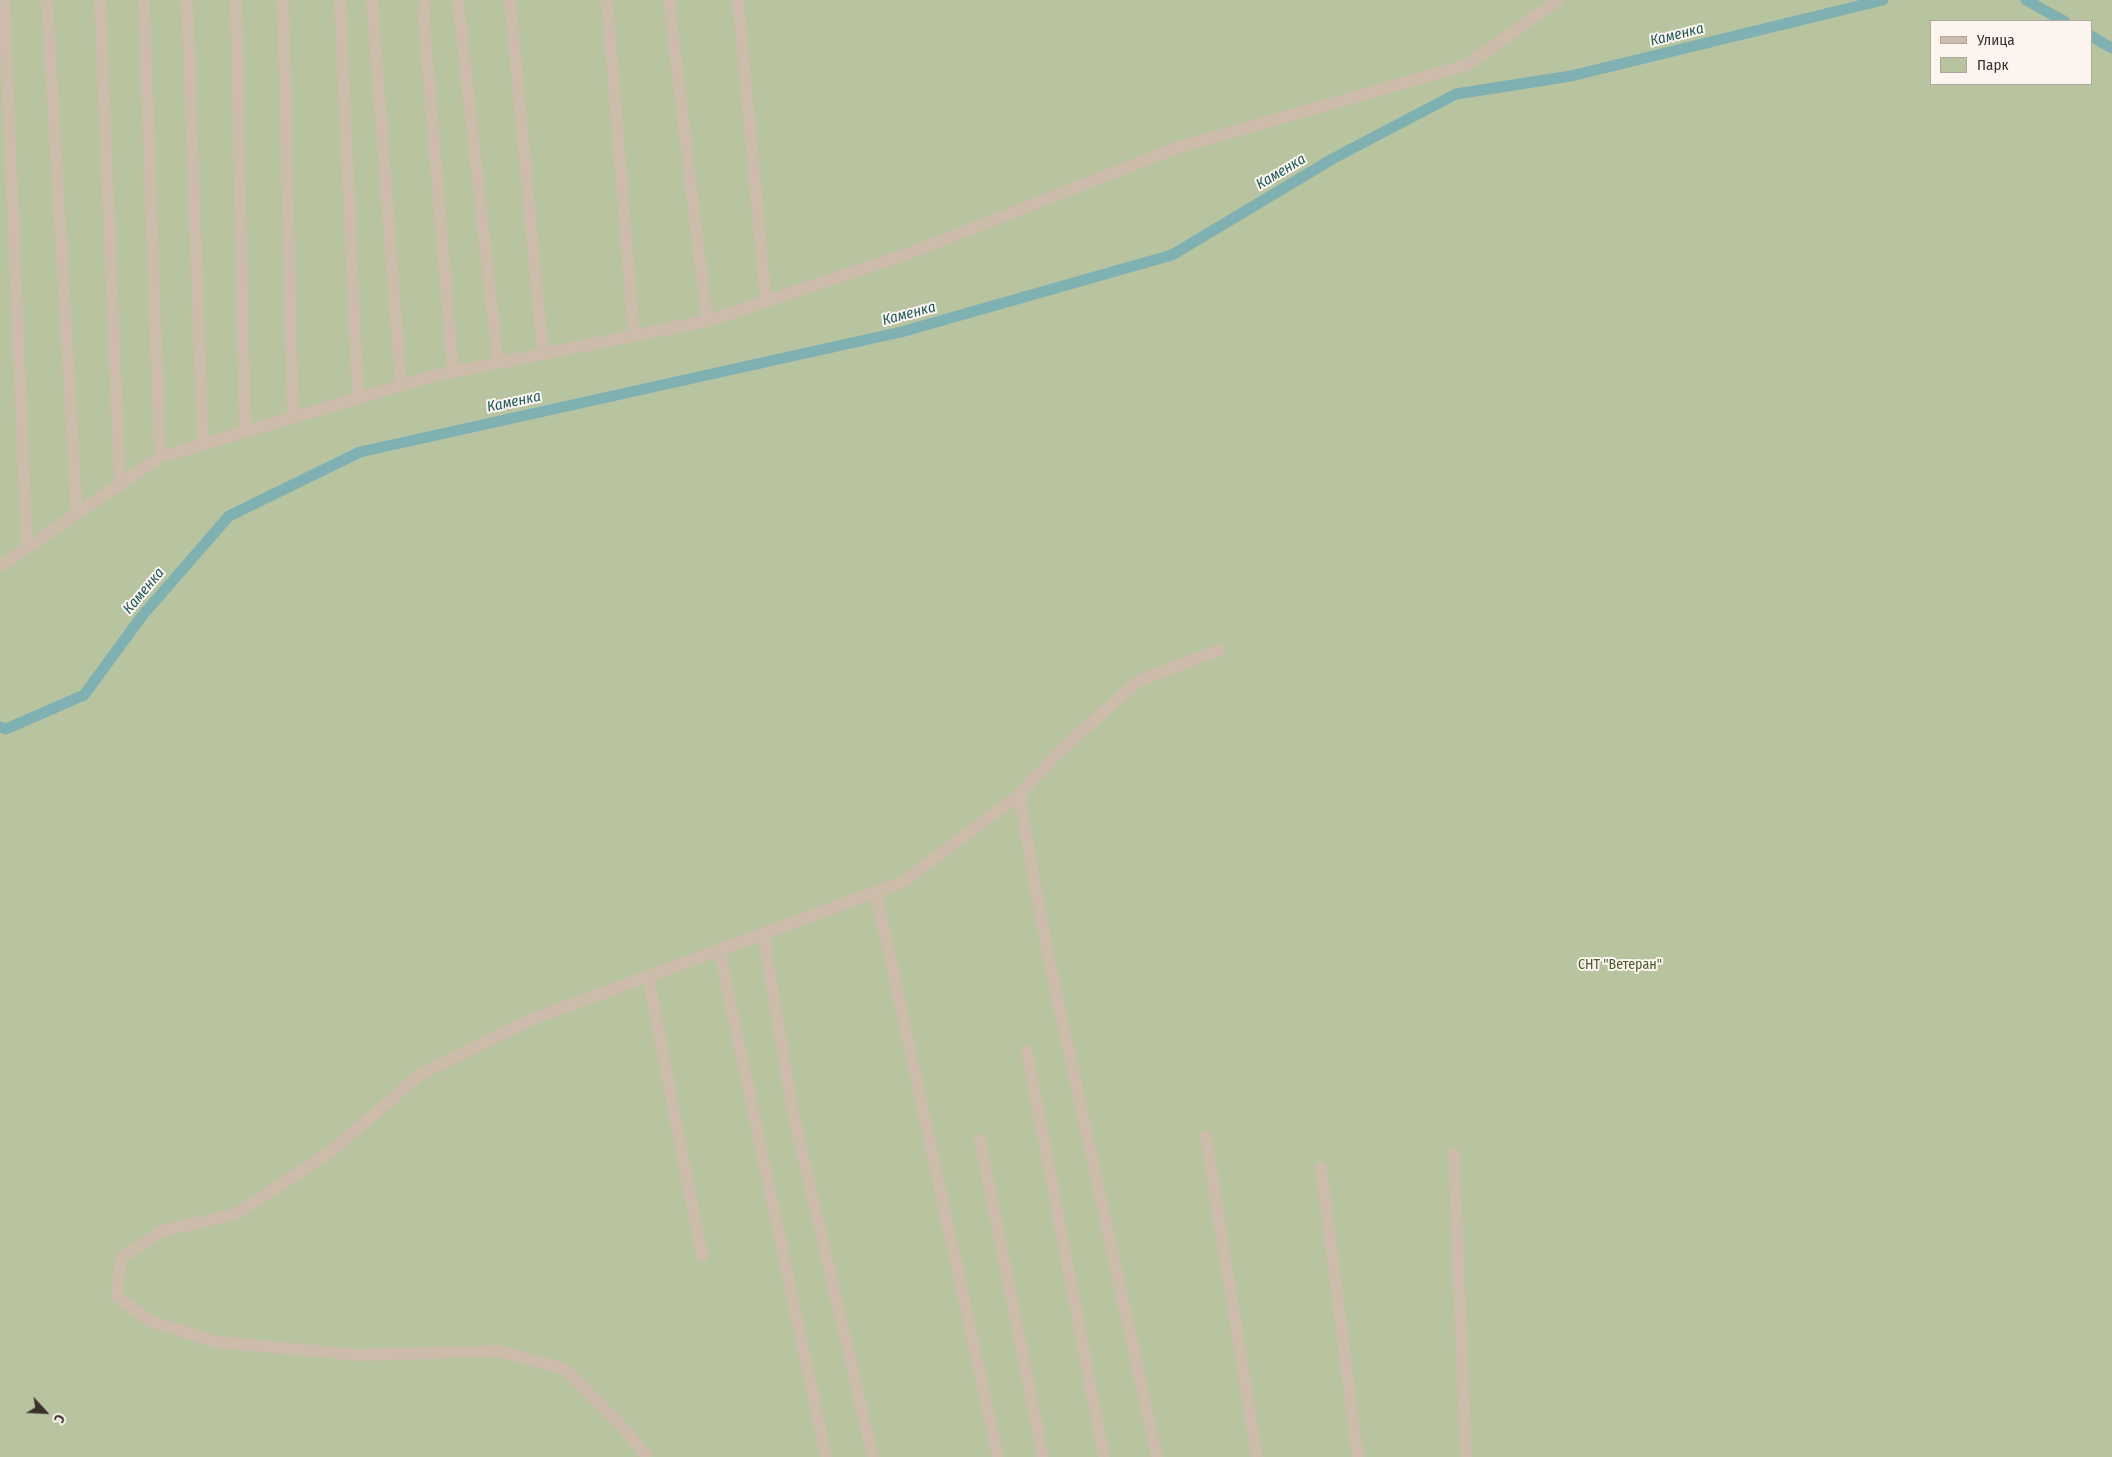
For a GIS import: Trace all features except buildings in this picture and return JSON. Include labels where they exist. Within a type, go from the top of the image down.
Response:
[{"type":"lane","points":[[4,0],[27,548]]},
{"type":"lane","points":[[47,0],[77,514]]},
{"type":"lane","points":[[100,0],[120,486]]},
{"type":"lane","points":[[144,0],[160,458]]},
{"type":"lane","points":[[187,0],[203,445]]},
{"type":"lane","points":[[236,0],[245,432]]},
{"type":"lane","points":[[283,0],[293,418]]},
{"type":"lane","points":[[340,0],[358,398]]},
{"type":"lane","points":[[372,0],[401,385]]},
{"type":"lane","points":[[425,0],[424,20],[453,371]]},
{"type":"lane","points":[[458,0],[498,362]]},
{"type":"lane","points":[[510,0],[543,354]]},
{"type":"lane","points":[[607,0],[634,335]]},
{"type":"lane","points":[[669,0],[708,321]]},
{"type":"lane","points":[[738,0],[766,301]]},
{"type":"lane","points":[[0,566],[160,458],[453,371],[708,321],[910,252],[1176,148],[1467,66],[1558,0]]},
{"type":"lane","points":[[647,1457],[626,1431],[565,1368],[499,1351],[358,1355],[216,1342],[150,1322],[117,1296],[121,1258],[162,1231],[236,1214],[330,1152],[422,1073],[535,1018],[903,882],[1019,795],[1060,750],[1138,681],[1219,650]]},
{"type":"lane","points":[[1019,795],[1047,950],[1157,1457]]},
{"type":"lane","points":[[876,892],[998,1457]]},
{"type":"lane","points":[[763,933],[794,1117],[873,1457]]},
{"type":"lane","points":[[719,949],[826,1457]]},
{"type":"lane","points":[[648,976],[702,1256]]},
{"type":"lane","points":[[1027,1051],[1104,1457]]},
{"type":"lane","points":[[1206,1137],[1257,1457]]},
{"type":"lane","points":[[980,1140],[1043,1457]]},
{"type":"lane","points":[[1454,1154],[1466,1457]]},
{"type":"lane","points":[[1321,1168],[1358,1457]]},
{"type":"green space","name":"СНТ \"Ветеран\"","points":[[0,0],[2112,0],[2112,1457],[0,1457]]},
{"type":"waterway","name":"Каменка","points":[[0,727],[6,729],[84,695],[142,616],[229,516],[360,452],[901,332],[1172,255],[1334,158],[1456,94],[1571,76],[1883,0]]},
{"type":"waterway","name":"Каменка","points":[[2026,0],[2062,20]]},
{"type":"waterway","name":"Каменка","points":[[2092,37],[2112,48]]}]
